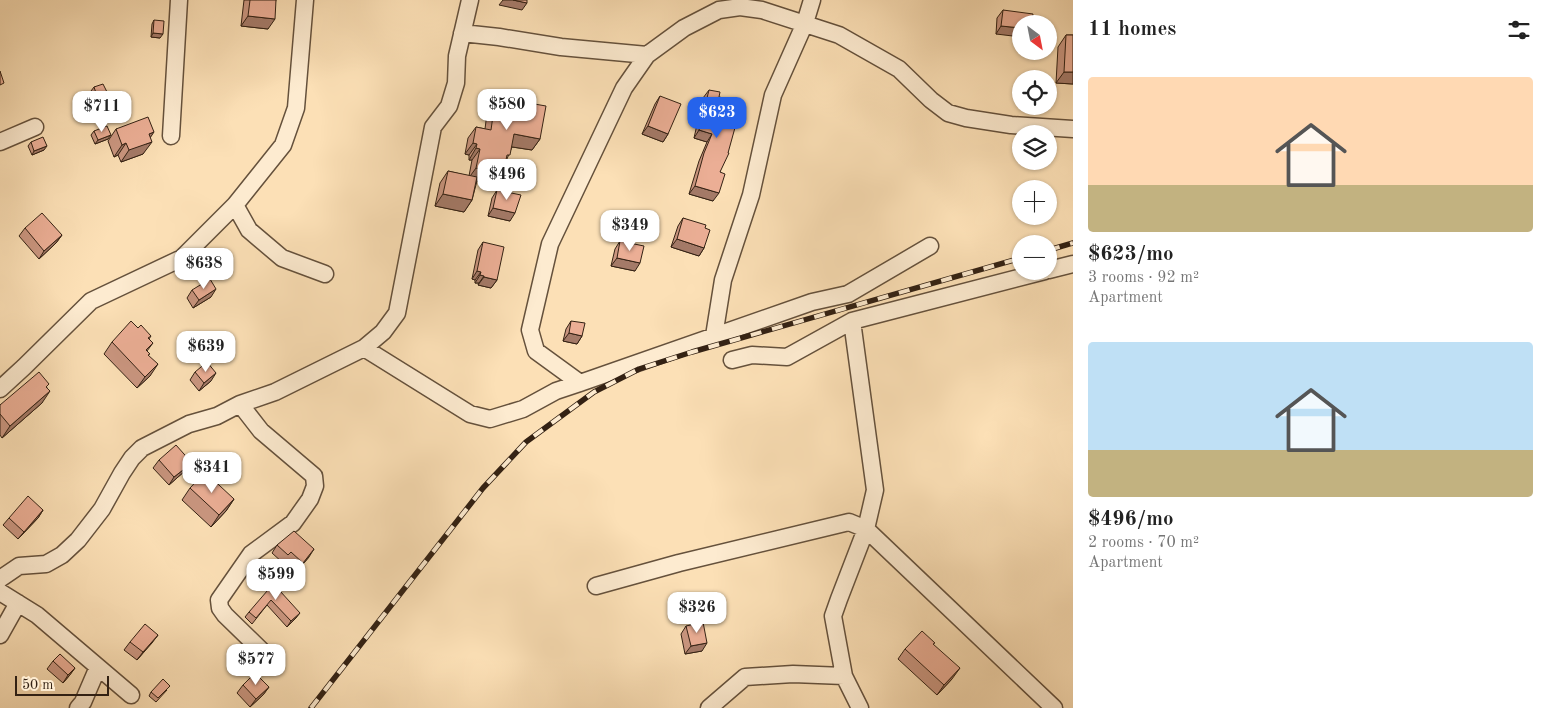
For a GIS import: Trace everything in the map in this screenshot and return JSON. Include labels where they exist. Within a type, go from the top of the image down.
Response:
[{"type":"street","points":[[171,136],[179,0]]},
{"type":"street","points":[[0,389],[91,301],[182,258],[235,205],[283,145],[296,108],[305,0]]},
{"type":"street","points":[[0,579],[19,566],[46,564],[62,555],[78,540],[102,509],[122,472],[142,448],[189,424],[217,416],[240,404],[275,392],[364,348],[383,332],[397,313],[434,127],[449,106],[456,83],[457,56],[470,0]]},
{"type":"street","points":[[714,336],[723,280],[751,194],[773,96],[805,23],[812,0]]},
{"type":"street","points":[[580,383],[536,351],[530,330],[550,244],[624,88],[647,55],[684,28],[719,10],[740,7],[762,10],[838,35],[899,69],[931,100],[948,113],[1011,126],[1073,129]]},
{"type":"street","points":[[462,33],[561,47],[647,55]]},
{"type":"street","points":[[0,142],[35,128]]},
{"type":"street","points":[[235,205],[249,230],[282,258],[325,274]]},
{"type":"street","points":[[364,348],[470,414],[490,419],[523,409],[556,392],[580,383],[714,336],[812,302],[848,294],[930,246]]},
{"type":"street","points":[[1057,268],[1073,264]]},
{"type":"street","points":[[732,360],[752,355],[787,357],[852,321],[1012,280]]},
{"type":"street","points":[[852,321],[875,490],[866,529],[833,616],[844,676],[860,708]]},
{"type":"street","points":[[240,404],[261,431],[308,469],[314,476],[315,486],[310,499],[293,523],[251,554],[220,600],[220,608],[225,615],[264,652]]},
{"type":"street","points":[[596,586],[679,563],[848,522],[866,529],[1054,708]]},
{"type":"street","points":[[0,592],[37,615],[131,695]]},
{"type":"street","points":[[0,635],[18,603]]},
{"type":"street","points":[[78,708],[83,702],[98,666]]},
{"type":"street","points":[[708,708],[745,677],[793,674],[844,676]]},
{"type":"building","points":[[250,0],[276,0],[275,19],[248,16]]},
{"type":"building","points":[[513,0],[527,0],[527,3]]},
{"type":"building","points":[[1003,10],[1033,14],[1012,15],[1012,27],[1001,26]]},
{"type":"building","points":[[154,20],[164,21],[163,34],[153,33]]},
{"type":"building","points":[[1066,35],[1073,35],[1073,72],[1064,72]]},
{"type":"building","points":[[0,71],[4,83],[0,85]]},
{"type":"building","points":[[103,84],[107,92],[97,96],[94,87]]},
{"type":"building","points":[[709,90],[720,92],[719,97],[739,101],[729,153],[720,172],[725,174],[719,193],[695,186],[704,153],[712,134],[699,130]]},
{"type":"building","points":[[496,94],[517,97],[517,101],[546,106],[540,139],[514,134],[510,155],[507,155],[503,174],[476,168],[480,149],[476,148],[477,144],[473,143],[476,127],[491,130]]},
{"type":"building","points":[[660,96],[681,104],[668,134],[648,126]]},
{"type":"building","points":[[148,117],[154,132],[149,134],[152,142],[129,150],[126,143],[122,145],[116,129]]},
{"type":"building","points":[[107,126],[111,135],[98,140],[94,131]]},
{"type":"building","points":[[43,137],[47,146],[34,151],[31,142]]},
{"type":"building","points":[[448,171],[477,177],[472,200],[443,194]]},
{"type":"building","points":[[497,190],[521,195],[515,213],[493,208]]},
{"type":"building","points":[[42,213],[62,235],[44,251],[25,228]]},
{"type":"building","points":[[683,218],[706,225],[705,228],[710,230],[704,248],[677,239]]},
{"type":"building","points":[[620,241],[644,246],[640,263],[617,258]]},
{"type":"building","points":[[483,242],[504,247],[497,280],[484,277],[480,275],[481,272],[477,271]]},
{"type":"building","points":[[210,279],[216,289],[199,300],[192,290]]},
{"type":"building","points":[[131,321],[138,328],[141,325],[151,336],[148,338],[153,343],[146,350],[150,354],[148,355],[158,364],[145,377],[112,342]]},
{"type":"building","points":[[571,321],[585,323],[582,336],[569,333]]},
{"type":"building","points":[[207,362],[216,373],[204,383],[195,372]]},
{"type":"building","points":[[39,372],[49,384],[46,387],[50,391],[10,426],[0,414],[0,405]]},
{"type":"building","points":[[176,445],[192,463],[174,477],[159,460]]},
{"type":"building","points":[[205,472],[234,499],[219,515],[190,488]]},
{"type":"building","points":[[28,496],[43,510],[24,532],[9,518]]},
{"type":"building","points":[[294,531],[314,549],[303,563],[291,552],[288,555],[277,545]]},
{"type":"building","points":[[280,576],[286,581],[280,591],[300,613],[291,621],[271,600],[256,618],[249,612]]},
{"type":"building","points":[[703,622],[707,643],[691,646],[686,626]]},
{"type":"building","points":[[145,624],[158,635],[143,652],[130,642]]},
{"type":"building","points":[[922,631],[935,643],[933,644],[960,668],[944,685],[905,649]]},
{"type":"building","points":[[60,654],[75,668],[68,675],[53,661]]},
{"type":"building","points":[[255,673],[269,687],[256,699],[243,685]]},
{"type":"building","points":[[163,679],[170,686],[158,698],[151,692]]},
{"type":"railway","points":[[1057,248],[1073,243]]},
{"type":"railway","points":[[311,708],[483,488],[526,442],[594,392],[639,369],[692,352],[1012,261]]}]
